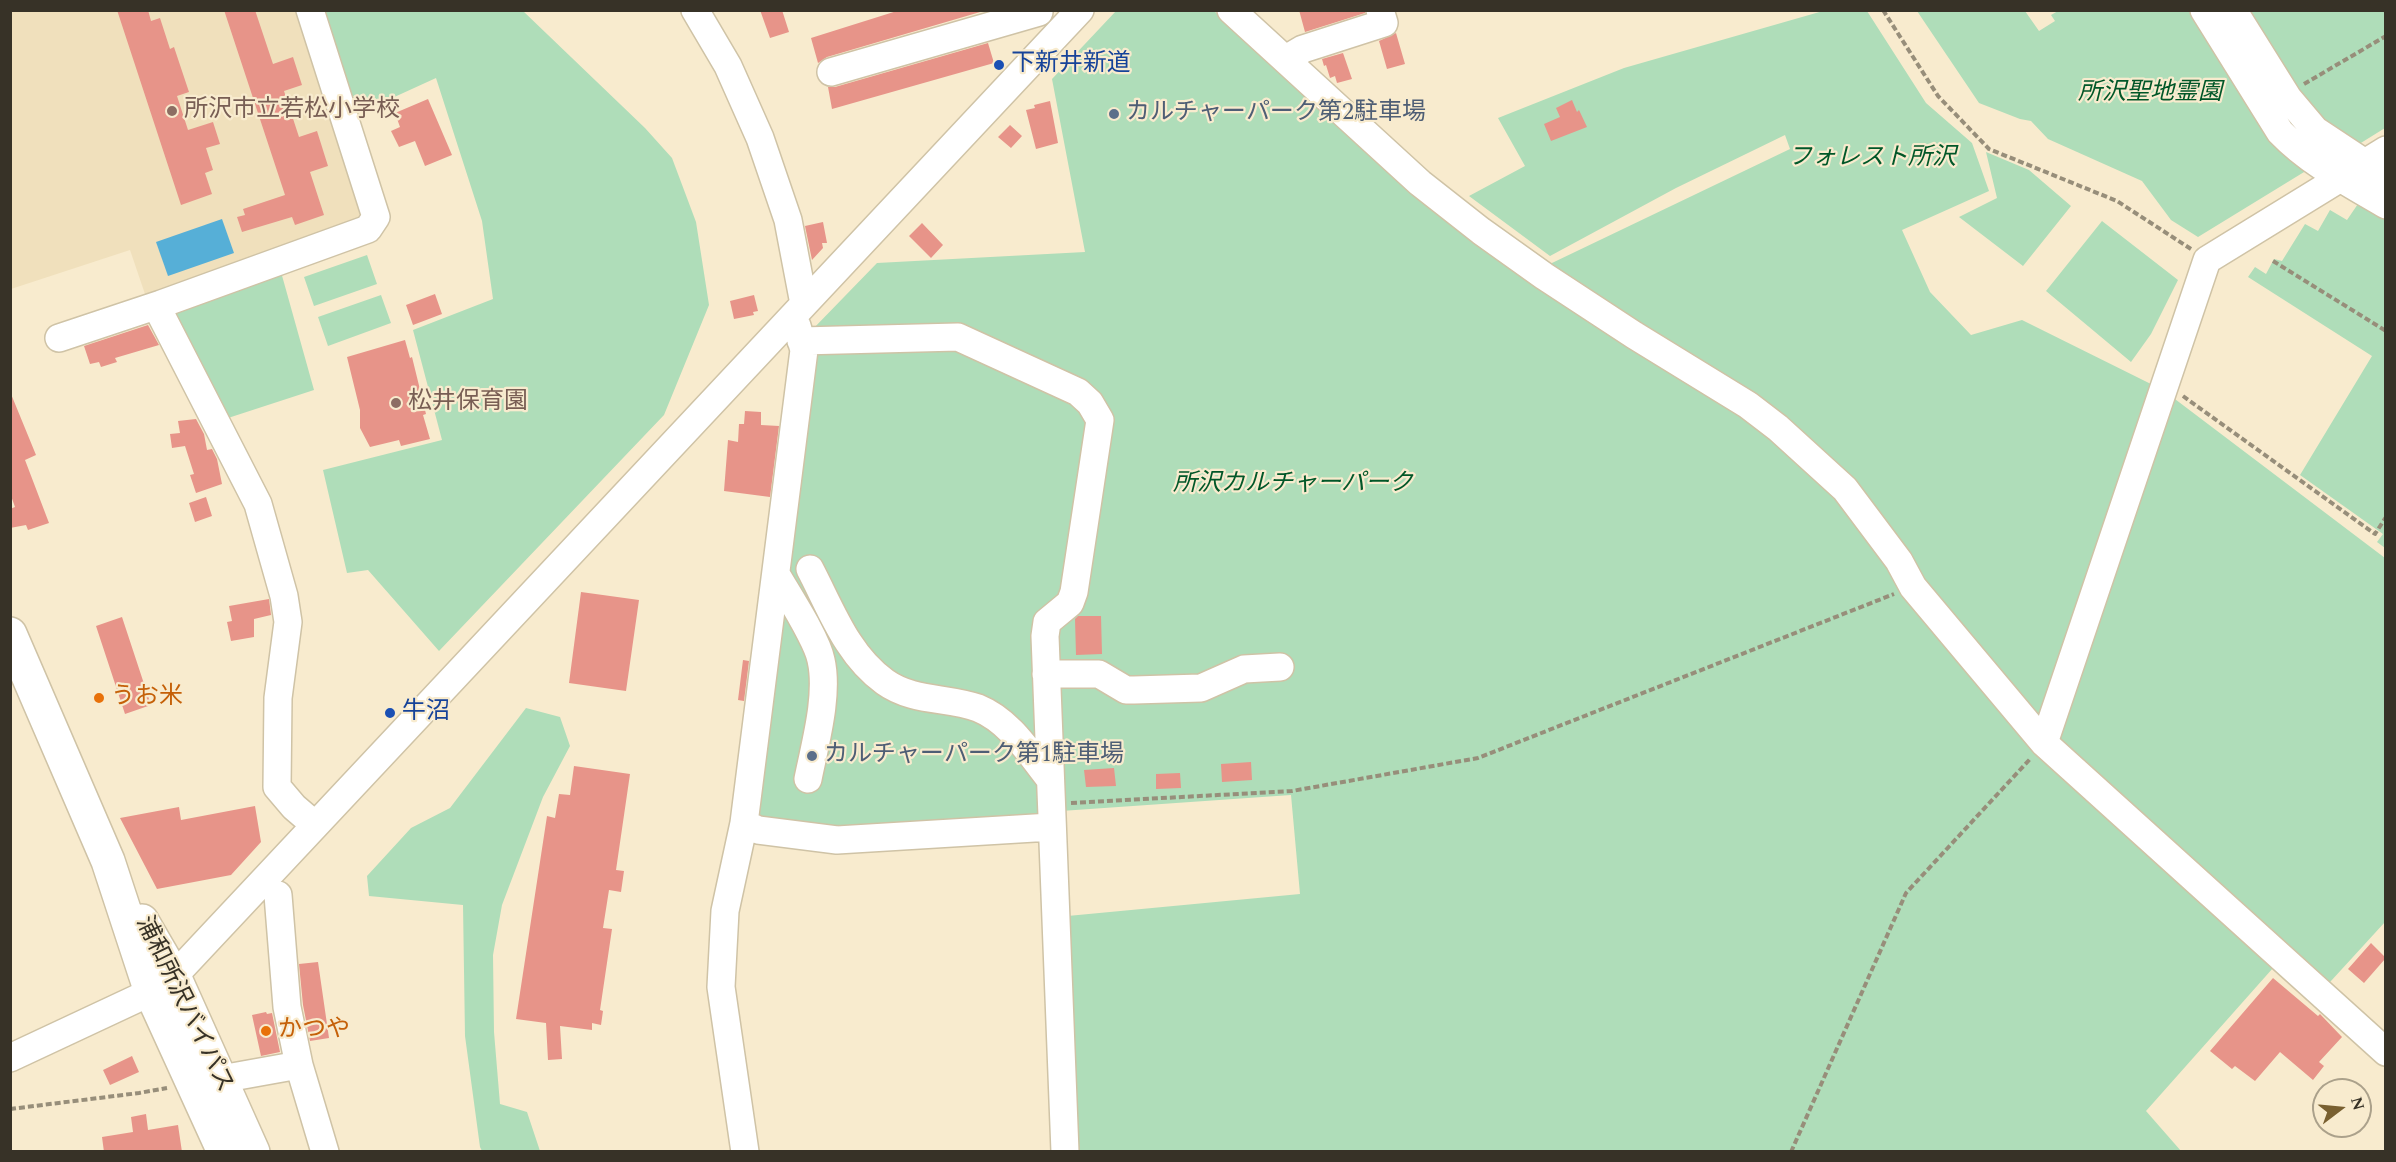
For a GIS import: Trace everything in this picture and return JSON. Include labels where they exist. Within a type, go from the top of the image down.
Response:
[{"type":"highway","name":"浦和所沢バイパス","points":[[10,634],[206,1081],[253,1152]]},
{"type":"highway","name":"浦和所沢バイパス","points":[[206,1081],[224,1152]]},
{"type":"street","points":[[58,338],[368,230],[376,216],[310,10]]},
{"type":"street","points":[[695,10],[728,66],[760,138],[788,220],[804,350],[744,823],[725,911],[721,987],[745,1152]]},
{"type":"street","points":[[10,1058],[162,984],[800,320],[1080,10]]},
{"type":"street","points":[[1231,10],[1420,183],[1481,231],[1544,276],[1748,405],[1778,428],[1845,489],[1899,561],[1913,587],[2044,743],[2385,1052]]},
{"type":"street","points":[[1286,59],[1303,49],[1384,23],[1380,10]]},
{"type":"street","points":[[2204,10],[2280,132],[2294,147],[2385,206]]},
{"type":"street","points":[[2233,10],[2286,95],[2315,130],[2374,156],[2385,177]]},
{"type":"street","points":[[831,72],[1039,11],[1050,42]]},
{"type":"street","points":[[2044,743],[2207,260],[2374,156]]},
{"type":"street","points":[[161,304],[162,317],[258,504],[284,596],[288,622],[278,698],[277,787],[294,807],[315,825]]},
{"type":"street","points":[[800,320],[957,337],[1078,392],[1090,403],[1100,420],[1074,592],[1070,603],[1047,622],[1045,636],[1065,1152]]},
{"type":"street","points":[[810,569],[851,649],[876,674],[887,684],[909,694],[979,709],[1013,732],[1050,803]]},
{"type":"street","points":[[776,574],[821,659],[824,676],[808,779]]},
{"type":"street","points":[[1046,674],[1099,674],[1126,690],[1201,688],[1244,669],[1280,667]]},
{"type":"street","points":[[744,823],[758,830],[837,840],[1050,803]]},
{"type":"street","points":[[278,895],[287,1007],[299,1065],[325,1152]]},
{"type":"street","points":[[206,1081],[299,1065]]},
{"type":"path","points":[[1883,10],[1938,96],[1989,149],[2117,201],[2207,260]]},
{"type":"path","points":[[2286,95],[2385,36]]},
{"type":"path","points":[[2273,261],[2385,331]]},
{"type":"path","points":[[2165,383],[2375,534],[2385,517]]},
{"type":"path","points":[[1050,803],[1292,791],[1478,758],[1913,587]]},
{"type":"path","points":[[1791,1152],[1906,893],[2044,743]]},
{"type":"path","points":[[10,1109],[139,1093],[206,1081]]},
{"type":"shaded area","name":"所沢市立若松小学校","points":[[10,11],[301,11],[367,212],[363,225],[146,297],[130,250],[11,289]]},
{"type":"green space","points":[[321,11],[523,11],[645,128],[672,158],[696,222],[709,305],[664,415],[439,651],[368,570],[347,573],[323,470],[442,440],[413,330],[493,299],[482,221],[436,78],[355,115]]},
{"type":"green space","name":"所沢カルチャーパーク","points":[[1116,11],[1214,11],[1408,184],[1529,274],[1790,149],[1785,135],[1676,188],[1550,256],[1469,196],[1525,166],[1498,118],[1624,68],[1823,11],[1867,11],[1926,103],[1972,143],[1989,191],[1902,230],[1930,292],[1971,335],[2022,320],[2163,390],[2385,558],[2385,922],[2320,993],[2281,959],[2146,1111],[2181,1151],[1065,1151],[1057,917],[1300,894],[1291,795],[1061,811],[1044,823],[900,830],[770,823],[760,815],[754,805],[811,331],[877,263],[1085,252],[1052,79]]},
{"type":"green space","name":"所沢聖地霊園","points":[[1917,11],[2025,11],[2039,31],[2055,21],[2051,15],[2058,11],[2199,11],[2309,169],[2198,237],[2171,220],[2142,181],[2048,139],[2031,121],[1979,103]]},
{"type":"green space","name":"所沢聖地霊園","points":[[2240,11],[2385,11],[2385,128],[2356,146],[2320,125]]},
{"type":"green space","name":"フォレスト所沢","points":[[1986,152],[2029,170],[2071,206],[2023,266],[1959,217],[1997,198]]},
{"type":"green space","points":[[2362,198],[2385,213],[2385,548],[2377,542],[2383,534],[2300,475],[2372,356],[2248,277],[2255,267],[2266,274],[2274,259],[2282,261],[2305,224],[2318,231],[2330,210],[2347,220]]},
{"type":"green space","points":[[2102,221],[2178,280],[2151,334],[2131,362],[2046,291]]},
{"type":"green space","points":[[367,255],[377,284],[314,306],[304,277]]},
{"type":"green space","points":[[281,272],[314,390],[225,419],[173,320],[177,308]]},
{"type":"green space","points":[[381,295],[391,323],[328,346],[318,317]]},
{"type":"green space","points":[[526,708],[560,717],[570,746],[543,797],[502,905],[493,955],[494,1032],[500,1104],[527,1112],[540,1151],[482,1151],[465,1036],[463,905],[369,896],[367,876],[411,828],[450,808]]},
{"type":"water","points":[[222,219],[234,253],[168,276],[156,242]]},
{"type":"building","points":[[117,10],[148,10],[151,21],[160,18],[170,49],[174,47],[189,92],[177,96],[188,130],[213,122],[220,144],[206,148],[213,170],[205,173],[212,194],[181,205]]},
{"type":"building","points":[[224,10],[255,10],[273,64],[293,57],[302,85],[284,91],[299,137],[317,131],[328,166],[310,172],[324,215],[295,225],[292,217],[242,232],[237,217],[245,215],[243,209],[285,195]]},
{"type":"building","points":[[760,10],[782,10],[789,32],[770,38]]},
{"type":"building","points":[[900,10],[987,10],[827,57],[818,63],[811,38]]},
{"type":"building","points":[[1299,10],[1365,10],[1365,13],[1305,32]]},
{"type":"building","points":[[1396,33],[1405,64],[1387,69],[1379,41]]},
{"type":"building","points":[[988,43],[994,63],[832,109],[828,87],[835,87]]},
{"type":"building","points":[[1343,53],[1352,79],[1337,83],[1335,76],[1330,78],[1322,59]]},
{"type":"building","points":[[428,99],[452,155],[425,166],[415,141],[399,147],[391,131],[400,127],[395,113]]},
{"type":"building","points":[[1572,100],[1587,127],[1551,141],[1544,124],[1560,117],[1556,108]]},
{"type":"building","points":[[1050,101],[1058,143],[1036,149],[1026,110],[1035,108],[1034,105]]},
{"type":"building","points":[[1010,125],[1022,136],[1011,148],[998,137]]},
{"type":"building","points":[[823,222],[827,243],[822,243],[823,248],[812,260],[805,226]]},
{"type":"building","points":[[922,223],[943,245],[931,258],[909,236]]},
{"type":"building","points":[[435,294],[442,314],[413,325],[406,305]]},
{"type":"building","points":[[754,295],[758,311],[753,312],[754,315],[734,319],[730,301]]},
{"type":"building","points":[[148,325],[159,345],[115,358],[117,362],[101,367],[99,362],[90,364],[84,346]]},
{"type":"building","points":[[405,340],[410,358],[412,357],[430,439],[401,446],[399,440],[370,447],[360,428],[360,410],[347,357]]},
{"type":"building","points":[[11,394],[36,455],[25,460],[49,523],[28,530],[26,525],[10,528],[10,509],[15,507],[10,493]]},
{"type":"building","points":[[745,411],[761,412],[761,425],[779,426],[770,497],[724,491],[728,440],[738,442],[739,424],[744,424]]},
{"type":"building","points":[[196,419],[204,434],[207,450],[212,449],[217,459],[222,484],[196,493],[190,475],[194,474],[185,446],[172,448],[170,434],[180,433],[178,421]]},
{"type":"building","points":[[206,497],[212,516],[195,522],[189,503]]},
{"type":"building","points":[[581,592],[639,600],[626,691],[569,683]]},
{"type":"building","points":[[269,599],[271,615],[254,619],[254,637],[231,641],[227,622],[232,621],[229,606]]},
{"type":"building","points":[[1078,616],[1101,616],[1102,654],[1076,655],[1075,619]]},
{"type":"building","points":[[122,617],[151,705],[125,714],[96,626]]},
{"type":"building","points":[[743,660],[749,661],[744,701],[738,700]]},
{"type":"building","points":[[1251,762],[1252,780],[1222,782],[1221,764]]},
{"type":"building","points":[[574,766],[630,774],[616,870],[624,871],[621,892],[609,890],[603,928],[612,929],[600,1010],[603,1011],[601,1025],[592,1023],[592,1030],[560,1026],[562,1059],[548,1060],[546,1023],[516,1019],[547,816],[555,818],[559,794],[570,795]]},
{"type":"building","points":[[1114,768],[1116,786],[1086,787],[1084,770]]},
{"type":"building","points":[[1180,773],[1181,788],[1156,789],[1156,774]]},
{"type":"building","points":[[255,806],[261,842],[231,875],[157,889],[120,818],[179,807],[181,820]]},
{"type":"building","points":[[2371,943],[2385,959],[2364,983],[2348,969]]},
{"type":"building","points":[[318,962],[329,1038],[310,1041],[303,1005],[299,964]]},
{"type":"building","points":[[2273,978],[2318,1016],[2320,1014],[2342,1037],[2319,1062],[2324,1066],[2312,1079],[2280,1052],[2255,1081],[2235,1066],[2232,1069],[2210,1051]]},
{"type":"building","points":[[266,1012],[267,1014],[272,1013],[280,1052],[261,1056],[252,1015]]},
{"type":"building","points":[[132,1056],[139,1072],[110,1085],[103,1070]]},
{"type":"building","points":[[146,1114],[148,1130],[178,1125],[182,1152],[104,1152],[102,1137],[133,1132],[131,1117]]},
{"type":"place","name":"下新井新道","points":[[999,65]]},
{"type":"place","name":"所沢市立若松小学校","points":[[172,111]]},
{"type":"place","name":"カルチャーパーク第2駐車場","points":[[1114,114]]},
{"type":"place","name":"松井保育園","points":[[396,403]]},
{"type":"place","name":"うお米","points":[[99,698]]},
{"type":"place","name":"牛沼","points":[[390,713]]},
{"type":"place","name":"カルチャーパーク第1駐車場","points":[[812,756]]},
{"type":"place","name":"かつや","points":[[266,1031]]}]
